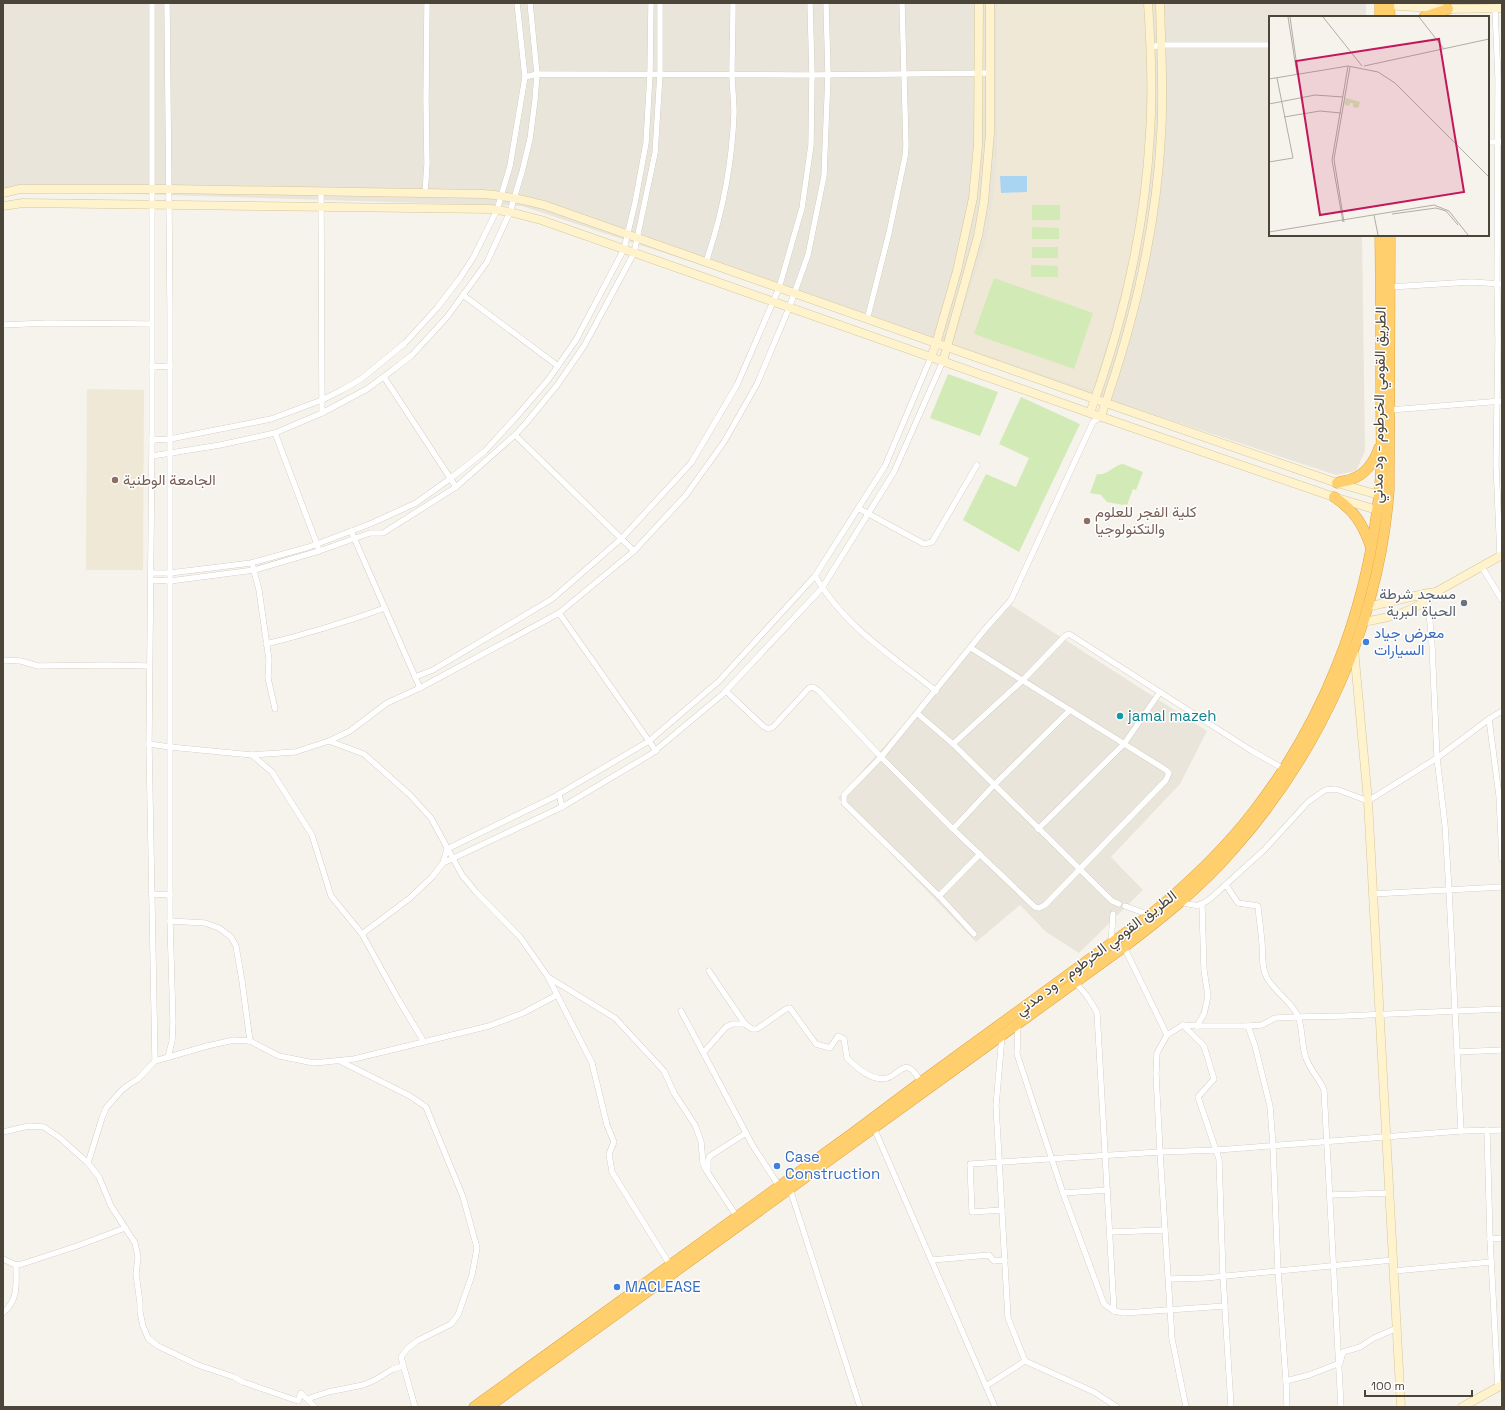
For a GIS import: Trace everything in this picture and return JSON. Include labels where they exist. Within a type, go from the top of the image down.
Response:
[{"type":"highway","points":[[1380,16],[1384,4]]},
{"type":"highway","points":[[1384,4],[1390,16]]},
{"type":"highway","points":[[1427,16],[1448,9]]},
{"type":"highway","name":"الطريق القومي الخرطوم - ود مدني","points":[[474,1407],[1111,945],[1176,893],[1223,848],[1254,812],[1284,769],[1319,707],[1344,648],[1364,584],[1379,495],[1381,443],[1380,236]]},
{"type":"highway","name":"الطريق القومي الخرطوم - ود مدني","points":[[488,1407],[1124,947],[1180,902],[1231,852],[1261,818],[1292,774],[1328,711],[1354,649],[1363,622],[1380,554],[1388,503],[1390,410],[1390,236]]},
{"type":"highway","points":[[1337,483],[1352,479],[1364,472],[1375,459],[1381,443]]},
{"type":"highway","points":[[1334,497],[1347,506],[1358,518],[1371,547]]},
{"type":"street","points":[[152,3],[152,456],[149,744],[155,1061]]},
{"type":"street","points":[[167,3],[170,366],[170,921],[173,1023],[172,1042],[168,1057]]},
{"type":"street","points":[[425,193],[427,164],[427,3]]},
{"type":"street","points":[[152,440],[170,439],[271,419],[322,400],[361,379],[405,343],[437,308],[473,258],[497,210],[510,166],[525,77],[517,3]]},
{"type":"street","points":[[152,456],[220,445],[275,433],[322,413],[367,389],[384,377],[412,355],[447,317],[487,262],[515,198],[530,139],[538,74],[530,3]]},
{"type":"street","points":[[151,573],[170,573],[251,563],[317,545],[416,503],[485,451],[548,380],[576,340],[624,249],[635,203],[646,143],[650,74],[651,3]]},
{"type":"street","points":[[151,580],[170,581],[254,570],[319,551],[370,533],[383,533],[456,487],[515,435],[558,384],[584,346],[634,253],[654,153],[660,74],[660,3]]},
{"type":"street","points":[[706,262],[719,221],[728,171],[734,112],[732,74],[733,3]]},
{"type":"street","points":[[415,677],[433,670],[552,599],[622,538],[691,463],[737,385],[774,303],[802,208],[811,145],[812,75],[810,3]]},
{"type":"street","points":[[149,744],[252,755],[295,752],[329,742],[350,731],[387,703],[420,688],[558,613],[634,551],[686,495],[724,442],[757,384],[789,308],[808,255],[824,176],[828,74],[826,3]]},
{"type":"street","points":[[867,320],[889,233],[905,158],[906,146],[902,3]]},
{"type":"street","points":[[443,864],[447,849],[559,794],[649,741],[719,681],[815,576],[885,466],[936,344],[957,271],[972,203],[978,145],[979,3]]},
{"type":"street","points":[[362,934],[410,898],[443,864],[562,807],[656,751],[726,690],[822,588],[894,472],[943,361],[947,348],[981,221],[989,152],[990,3]]},
{"type":"street","points":[[1093,422],[1090,413],[1107,366],[1136,255],[1146,185],[1150,132],[1151,47],[1148,3]]},
{"type":"street","points":[[974,934],[939,896],[844,803],[844,795],[881,757],[918,714],[1011,600],[1093,422],[1101,416],[1140,284],[1154,214],[1163,106],[1160,3]]},
{"type":"street","points":[[1363,622],[1409,611],[1428,600],[1436,592],[1501,556],[1496,464],[1500,401],[1500,78],[1498,8],[1467,6],[1448,9],[1384,4]]},
{"type":"street","points":[[1151,47],[1161,45],[1269,45]]},
{"type":"street","points":[[525,77],[538,74],[812,75],[990,73]]},
{"type":"street","points":[[1489,142],[1500,142]]},
{"type":"street","points":[[3,193],[20,189],[169,189],[502,195],[544,205],[1044,382],[1337,483],[1379,495]]},
{"type":"street","points":[[321,192],[322,413]]},
{"type":"street","points":[[3,206],[23,203],[497,210],[510,212],[541,220],[1090,413],[1334,497],[1377,510]]},
{"type":"street","points":[[1390,287],[1471,282],[1499,284]]},
{"type":"street","points":[[463,295],[558,366]]},
{"type":"street","points":[[3,325],[152,324]]},
{"type":"street","points":[[152,367],[170,366]]},
{"type":"street","points":[[1107,366],[1116,369]]},
{"type":"street","points":[[384,377],[456,487]]},
{"type":"street","points":[[1039,395],[1044,382]]},
{"type":"street","points":[[1390,410],[1500,401]]},
{"type":"street","points":[[275,433],[319,551]]},
{"type":"street","points":[[515,435],[634,551]]},
{"type":"street","points":[[858,508],[924,544],[930,543],[977,465]]},
{"type":"street","points":[[351,531],[353,539],[386,608],[420,688]]},
{"type":"street","points":[[251,563],[259,590],[269,660],[268,678],[275,709]]},
{"type":"street","points":[[1482,567],[1502,600]]},
{"type":"street","points":[[815,576],[822,588],[842,613],[866,636],[936,691]]},
{"type":"street","points":[[1367,606],[1436,592]]},
{"type":"street","points":[[1428,600],[1432,645],[1437,758],[1445,825],[1461,1131]]},
{"type":"street","points":[[266,644],[305,635],[386,608]]},
{"type":"street","points":[[558,613],[656,751]]},
{"type":"street","points":[[953,744],[1023,680],[1065,636],[1069,634],[1252,751],[1284,769]]},
{"type":"street","points":[[726,690],[763,726],[768,729],[773,727],[809,688],[813,687],[819,691],[881,757],[953,829],[1035,907],[1039,908],[1045,905],[1080,870],[1166,780],[1169,773],[971,648]]},
{"type":"street","points":[[1354,649],[1368,801],[1401,1407]]},
{"type":"street","points":[[3,660],[21,661],[38,666],[150,666]]},
{"type":"street","points":[[1038,829],[1124,744],[1160,692]]},
{"type":"street","points":[[953,829],[994,785],[1070,710]]},
{"type":"street","points":[[1368,801],[1437,758],[1502,711]]},
{"type":"street","points":[[918,714],[953,744],[1080,870],[1113,908],[1111,945]]},
{"type":"street","points":[[1489,719],[1500,796],[1502,859]]},
{"type":"street","points":[[329,742],[364,754],[410,795],[431,818],[462,875],[476,892],[520,937],[548,977],[592,1063],[603,1111],[614,1142],[609,1154],[612,1172],[670,1265]]},
{"type":"street","points":[[252,755],[272,772],[312,835],[331,896],[362,934],[424,1042]]},
{"type":"street","points":[[1180,902],[1193,906],[1202,905],[1264,850],[1308,802],[1325,790],[1336,789],[1368,801]]},
{"type":"street","points":[[559,794],[562,807]]},
{"type":"street","points":[[939,896],[980,854]]},
{"type":"street","points":[[1226,885],[1238,903],[1258,906],[1259,929],[1262,943],[1261,955],[1267,978],[1298,1017],[1305,1057],[1310,1069],[1320,1081],[1324,1090],[1328,1142],[1332,1264],[1340,1363],[1341,1407]]},
{"type":"street","points":[[1372,894],[1502,886]]},
{"type":"street","points":[[151,894],[170,895]]},
{"type":"street","points":[[1113,908],[1119,904]]},
{"type":"street","points":[[1197,1026],[1204,1014],[1208,996],[1204,970],[1202,905]]},
{"type":"street","points":[[1126,906],[1150,915]]},
{"type":"street","points":[[170,921],[204,923],[219,928],[231,937],[236,946],[240,967],[250,1041]]},
{"type":"street","points":[[1124,947],[1167,1035]]},
{"type":"street","points":[[709,971],[745,1024],[752,1029],[757,1029],[786,1009],[790,1008],[816,1044],[830,1048],[838,1036],[844,1039],[846,1058],[860,1070],[883,1079],[889,1078],[903,1068],[909,1068],[921,1082]]},
{"type":"street","points":[[548,977],[615,1018],[664,1071],[674,1093],[695,1125],[701,1141],[704,1164],[708,1172],[737,1216]]},
{"type":"street","points":[[1075,982],[1087,996],[1097,1012],[1114,1311]]},
{"type":"street","points":[[88,1163],[106,1108],[121,1091],[138,1079],[155,1061],[234,1040],[250,1041],[279,1056],[314,1063],[354,1059],[489,1026],[523,1013],[557,995]]},
{"type":"street","points":[[1186,1407],[1173,1344],[1170,1311],[1156,1074],[1157,1053],[1167,1035],[1183,1025],[1248,1026],[1262,1024],[1275,1018],[1502,1008]]},
{"type":"street","points":[[681,1011],[746,1133],[779,1186]]},
{"type":"street","points":[[1018,1023],[1017,1054],[1064,1193],[1104,1304],[1114,1311],[1124,1313],[1225,1306]]},
{"type":"street","points":[[704,1052],[726,1026],[732,1024],[745,1024]]},
{"type":"street","points":[[1183,1025],[1204,1046],[1214,1079],[1198,1097],[1219,1159],[1223,1276],[1231,1407]]},
{"type":"street","points":[[1248,1026],[1268,1094],[1273,1146],[1278,1271],[1287,1407]]},
{"type":"street","points":[[1002,1035],[996,1106],[1008,1318],[1025,1361],[1094,1392],[1117,1407]]},
{"type":"street","points":[[1457,1052],[1502,1050]]},
{"type":"street","points":[[340,1061],[410,1096],[426,1107],[463,1197],[477,1248],[472,1275],[458,1315],[451,1324],[417,1341],[407,1349],[401,1357],[415,1407]]},
{"type":"street","points":[[3,1132],[29,1126],[44,1127],[60,1138],[88,1163],[99,1177],[111,1206],[135,1243],[138,1257],[136,1274],[140,1312],[143,1326],[148,1338],[158,1346],[198,1365],[234,1377],[243,1382],[298,1400],[301,1393],[315,1407]]},
{"type":"street","points":[[874,1128],[995,1407]]},
{"type":"street","points":[[1462,1407],[1500,1386],[1491,1262],[1487,1130]]},
{"type":"street","points":[[1002,1210],[972,1212],[970,1164],[1053,1160],[1105,1155],[1217,1150],[1387,1136],[1502,1130]]},
{"type":"street","points":[[708,1172],[708,1160],[710,1156],[746,1133]]},
{"type":"street","points":[[790,1189],[860,1407]]},
{"type":"street","points":[[1064,1193],[1108,1190]]},
{"type":"street","points":[[1330,1195],[1390,1193]]},
{"type":"street","points":[[3,1259],[16,1265],[54,1254],[125,1228]]},
{"type":"street","points":[[1110,1232],[1165,1230]]},
{"type":"street","points":[[1490,1239],[1502,1238]]},
{"type":"street","points":[[932,1260],[989,1255],[994,1261],[1005,1260]]},
{"type":"street","points":[[1169,1279],[1223,1276],[1332,1264],[1393,1260]]},
{"type":"street","points":[[1394,1271],[1491,1262]]},
{"type":"street","points":[[3,1313],[13,1301],[16,1265]]},
{"type":"street","points":[[1340,1363],[1343,1352],[1360,1347],[1374,1338],[1397,1328]]},
{"type":"street","points":[[986,1386],[1025,1361]]},
{"type":"street","points":[[1286,1381],[1310,1375],[1340,1363]]},
{"type":"street","points":[[308,1399],[328,1392],[363,1385],[375,1380],[393,1369],[403,1366]]},
{"type":"shaded area","points":[[3,3],[1366,3],[1366,16],[1269,16],[1269,236],[1362,236],[1365,451],[1356,471],[1336,475],[522,206],[3,190]]},
{"type":"shaded area","points":[[997,3],[1145,3],[1147,49],[1145,164],[1135,243],[1093,391],[953,344],[988,233],[992,207],[997,155]]},
{"type":"shaded area","name":"الجامعة الوطنية","points":[[87,389],[144,390],[143,570],[86,570]]},
{"type":"shaded area","points":[[1011,605],[1207,731],[1180,784],[1111,857],[1143,890],[1079,953],[1046,932],[1020,905],[976,942],[838,798]]},
{"type":"green space","points":[[1032,205],[1060,205],[1060,220],[1032,220]]},
{"type":"green space","points":[[1032,227],[1059,228],[1059,239],[1032,239]]},
{"type":"green space","points":[[1032,247],[1058,247],[1058,258],[1032,258]]},
{"type":"green space","points":[[1031,265],[1058,266],[1058,277],[1031,277]]},
{"type":"green space","points":[[994,278],[1093,313],[1074,369],[974,334]]},
{"type":"green space","points":[[948,374],[998,392],[980,436],[930,418]]},
{"type":"green space","points":[[1021,397],[1080,424],[1019,552],[963,520],[986,474],[1016,487],[1029,458],[999,444]]},
{"type":"green space","points":[[1123,464],[1143,472],[1136,490],[1133,489],[1127,505],[1107,502],[1101,495],[1090,493],[1097,474],[1107,472],[1116,466]]},
{"type":"water","points":[[1000,176],[1027,176],[1027,192],[1001,193]]},
{"type":"place","name":"الجامعة الوطنية","points":[[115,480]]},
{"type":"place","name":"كلية الفجر للعلوم والتكنولوجيا","points":[[1087,521]]},
{"type":"place","name":"مسجد شرطة الحياة البرية","points":[[1464,603]]},
{"type":"place","name":"معرض جياد السيارات","points":[[1366,642]]},
{"type":"place","name":"jamal mazeh","points":[[1120,716]]},
{"type":"place","name":"Case Construction","points":[[777,1166]]},
{"type":"place","name":"MACLEASE","points":[[617,1287]]}]
